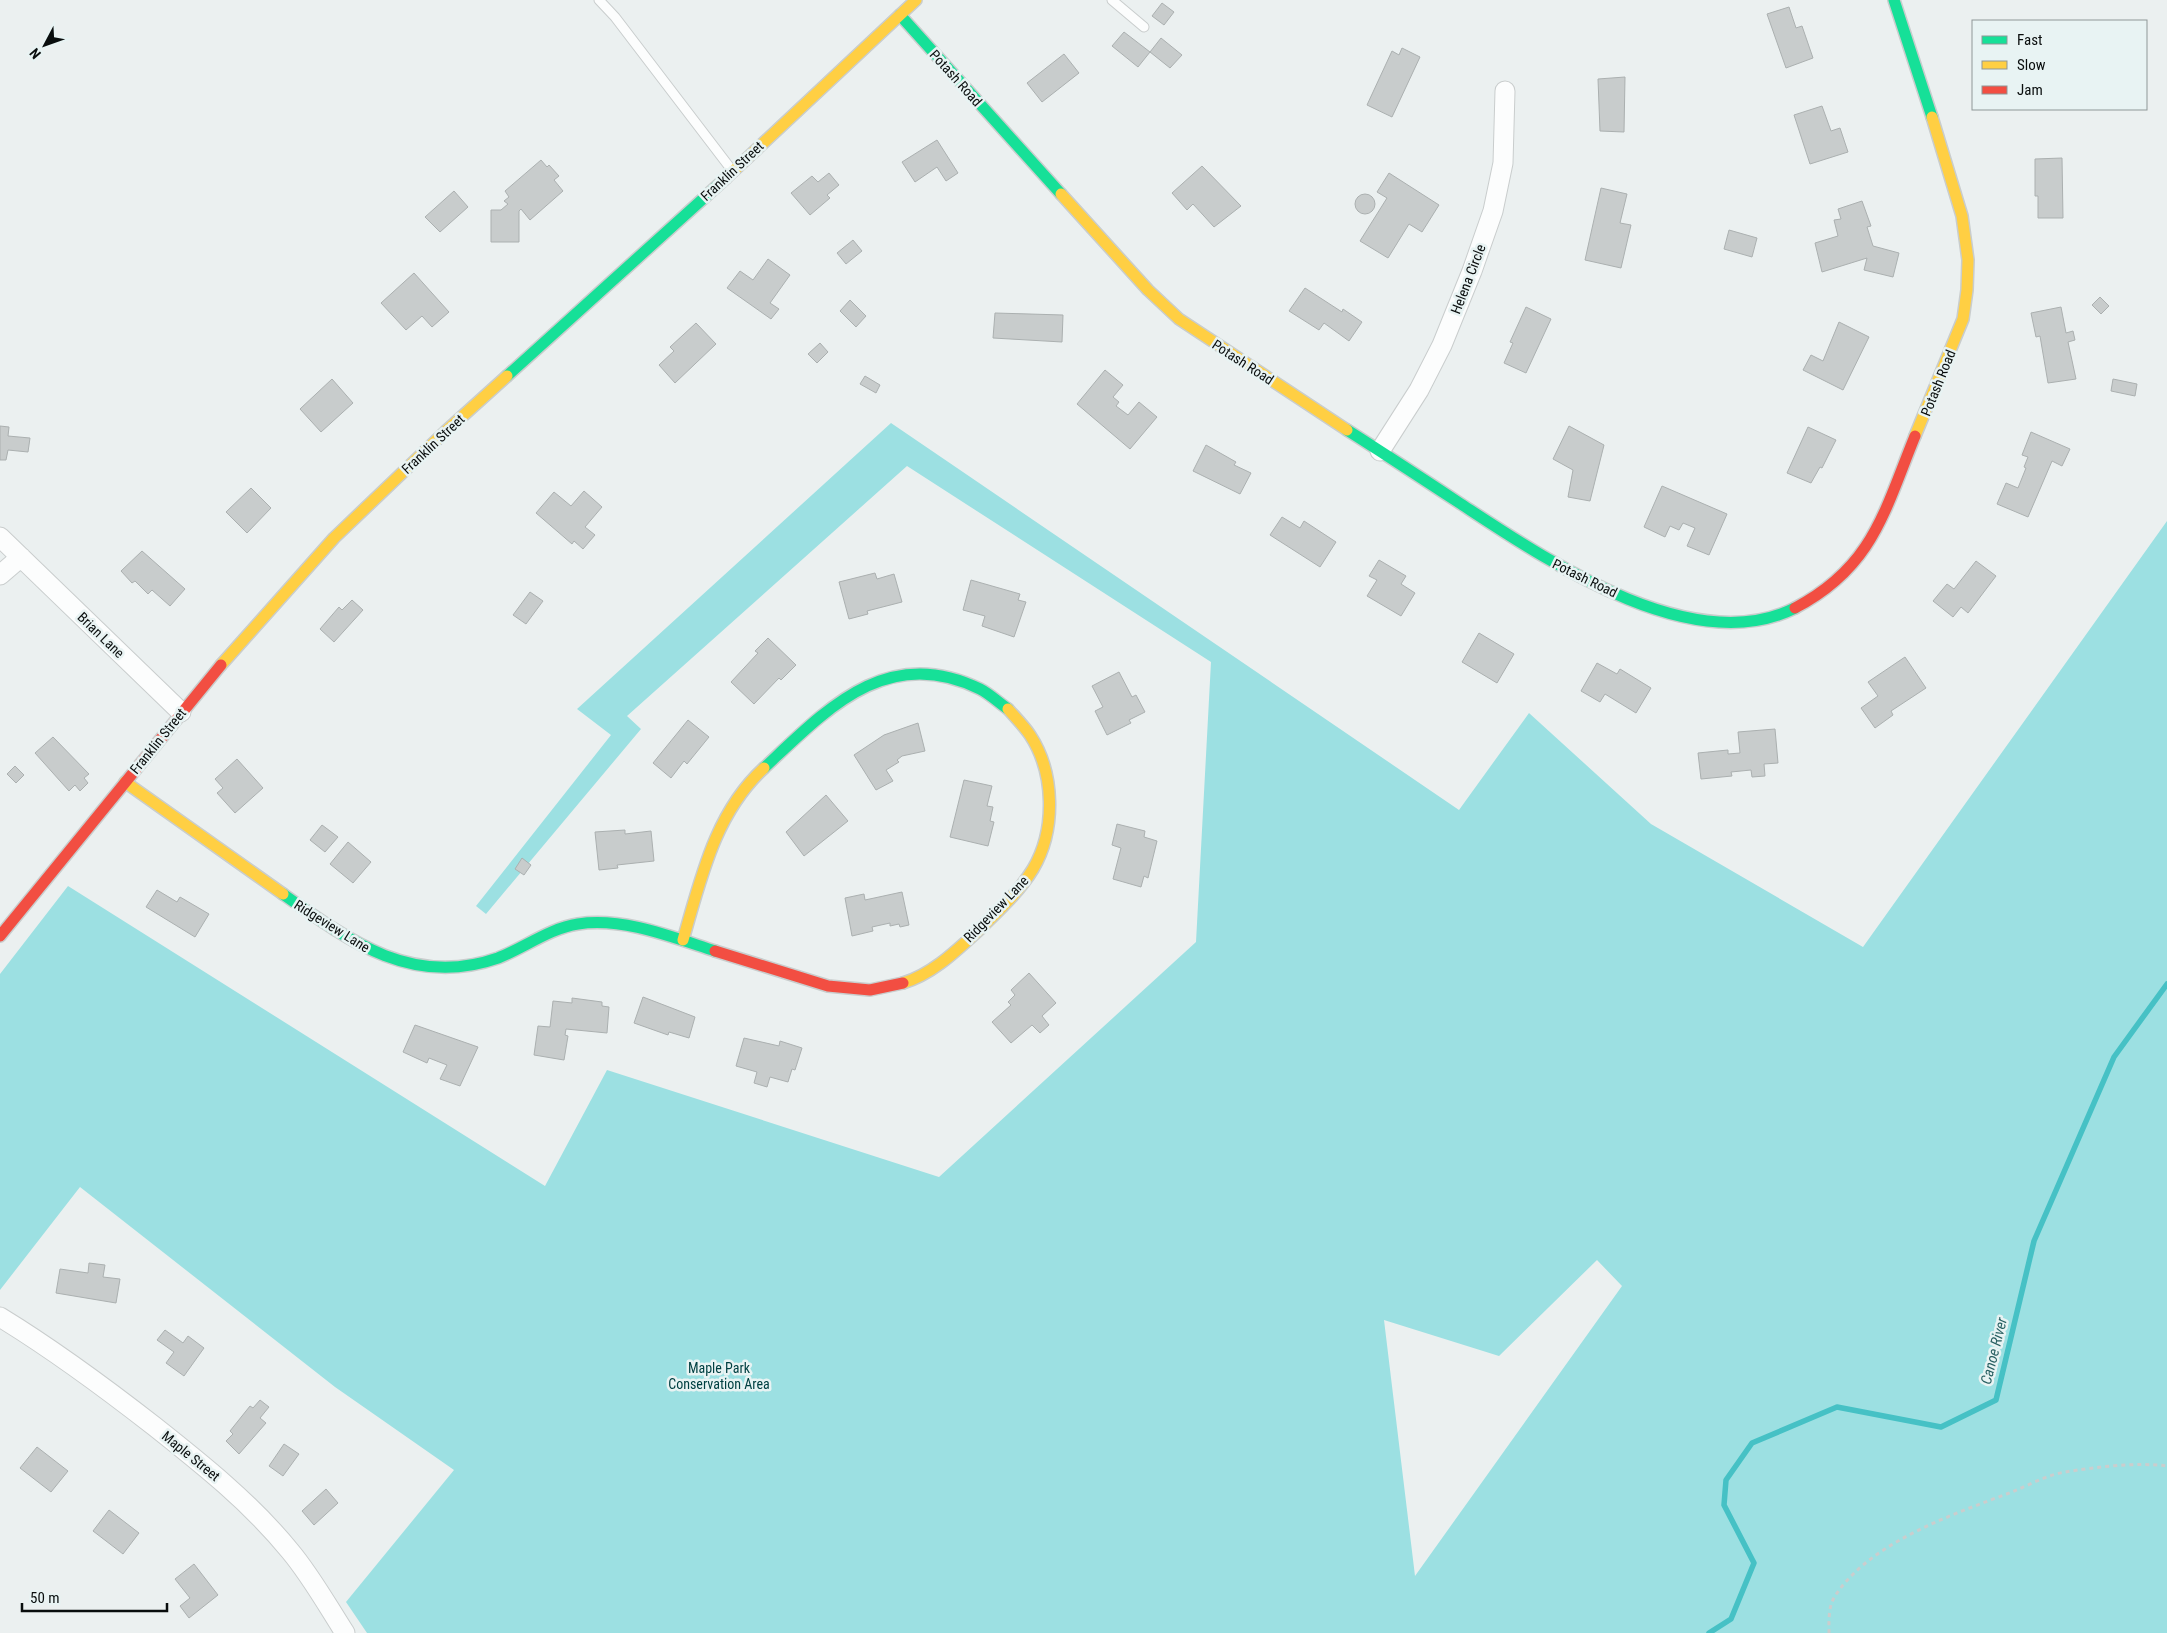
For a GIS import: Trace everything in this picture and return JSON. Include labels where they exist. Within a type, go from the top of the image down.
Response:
[{"type":"street","name":"Franklin Street","points":[[0,936],[181,712],[271,606],[334,538],[494,387],[733,172],[916,0]]},
{"type":"street","name":"Potash Road","points":[[900,15],[1138,279],[1164,305],[1198,332],[1520,543],[1566,570],[1628,598],[1699,620],[1742,623],[1776,616],[1803,604],[1851,569],[1870,546],[1955,341],[1967,300],[1968,262],[1964,222],[1959,201],[1894,0]]},
{"type":"street","name":"Helena Circle","points":[[1380,451],[1419,390],[1442,345],[1472,271],[1493,211],[1503,163],[1505,91]]},
{"type":"street","name":"Brian Lane","points":[[0,537],[181,712]]},
{"type":"street","points":[[0,575],[21,557]]},
{"type":"street","name":"Ridgeview Lane","points":[[125,782],[338,933],[363,948],[410,964],[449,968],[476,965],[501,958],[563,928],[585,923],[621,924],[684,940],[845,990],[870,991],[885,990],[918,978],[956,951],[1013,895],[1028,876],[1040,856],[1049,825],[1050,793],[1043,762],[1029,733],[1008,708],[996,698],[953,678],[921,673],[889,677],[845,696],[757,774],[746,785],[730,807],[713,841],[684,940]]},
{"type":"street","name":"Maple Street","points":[[0,1316],[86,1375],[211,1471],[290,1550],[308,1574],[345,1633]]},
{"type":"lane","points":[[599,0],[615,17],[733,172]]},
{"type":"lane","points":[[1112,0],[1144,27]]},
{"type":"path","points":[[1829,1633],[1830,1610],[1834,1597],[1854,1572],[1886,1549],[1943,1518],[2063,1472],[2149,1464],[2167,1466]]},
{"type":"green space","name":"Maple Park Conservation Area","points":[[891,423],[1459,810],[1529,713],[1651,824],[1863,947],[2167,521],[2167,1633],[367,1633],[346,1602],[454,1470],[335,1387],[80,1187],[0,1290],[0,974],[68,886],[545,1186],[607,1070],[939,1177],[1196,942],[1211,662],[907,466],[627,716],[641,729],[486,914],[476,906],[611,735],[577,709]],"holes":[[[1597,1260],[1622,1286],[1415,1576],[1384,1320],[1499,1356]]]},
{"type":"building","points":[[1162,3],[1174,12],[1164,25],[1152,16]]},
{"type":"building","points":[[1789,7],[1796,28],[1802,26],[1813,58],[1786,68],[1767,14]]},
{"type":"building","points":[[1124,32],[1150,52],[1138,67],[1112,46]]},
{"type":"building","points":[[1161,38],[1182,55],[1170,68],[1150,52]]},
{"type":"building","points":[[1402,48],[1420,57],[1392,117],[1367,105],[1392,51],[1399,55]]},
{"type":"building","points":[[1064,54],[1079,73],[1042,102],[1027,83]]},
{"type":"building","points":[[1625,77],[1624,132],[1600,131],[1598,79]]},
{"type":"building","points":[[1822,106],[1831,131],[1840,128],[1848,152],[1810,164],[1794,115]]},
{"type":"building","points":[[937,140],[958,173],[946,181],[937,167],[915,182],[902,162]]},
{"type":"building","points":[[2062,158],[2063,218],[2038,218],[2038,196],[2035,196],[2035,159]]},
{"type":"building","points":[[541,160],[547,167],[549,165],[559,176],[554,180],[563,191],[530,220],[521,209],[519,211],[519,242],[491,242],[491,210],[501,210],[508,204],[504,201],[509,197],[505,191]]},
{"type":"building","points":[[1202,166],[1241,206],[1214,227],[1193,204],[1187,210],[1172,193]]},
{"type":"building","points":[[829,173],[839,185],[827,195],[830,198],[810,215],[791,193],[812,176],[818,182]]},
{"type":"building","points":[[1389,173],[1439,205],[1422,232],[1409,224],[1388,258],[1360,241],[1387,198],[1377,192]]},
{"type":"building","points":[[1601,188],[1627,194],[1620,223],[1631,225],[1621,268],[1585,260]]},
{"type":"building","points":[[454,191],[468,207],[440,232],[425,217]]},
{"type":"building","points":[[1365,194],[1372,197],[1375,204],[1372,211],[1365,214],[1358,211],[1355,204],[1358,197]]},
{"type":"building","points":[[1862,201],[1871,226],[1867,227],[1873,246],[1899,253],[1893,277],[1864,270],[1867,258],[1822,272],[1815,243],[1838,236],[1834,220],[1841,219],[1838,209]]},
{"type":"building","points":[[1729,230],[1757,238],[1752,257],[1724,249]]},
{"type":"building","points":[[853,240],[862,251],[846,264],[837,253]]},
{"type":"building","points":[[768,259],[790,275],[770,303],[779,309],[771,319],[727,288],[740,271],[753,280]]},
{"type":"building","points":[[414,273],[449,312],[432,327],[422,316],[406,330],[381,303]]},
{"type":"building","points":[[1305,288],[1342,312],[1343,309],[1362,322],[1349,341],[1324,323],[1319,330],[1289,311]]},
{"type":"building","points":[[2100,297],[2109,306],[2101,314],[2092,305]]},
{"type":"building","points":[[850,300],[866,316],[856,327],[840,311]]},
{"type":"building","points":[[1526,307],[1551,319],[1526,373],[1504,363],[1513,343],[1510,342]]},
{"type":"building","points":[[2061,307],[2066,333],[2073,331],[2075,340],[2068,342],[2076,379],[2048,383],[2040,336],[2036,337],[2031,313]]},
{"type":"building","points":[[995,313],[1063,315],[1062,342],[993,338]]},
{"type":"building","points":[[1839,322],[1869,337],[1843,390],[1803,370],[1811,355],[1823,361]]},
{"type":"building","points":[[696,323],[716,344],[675,383],[659,365],[674,351],[670,347]]},
{"type":"building","points":[[820,343],[828,352],[817,363],[808,354]]},
{"type":"building","points":[[1105,370],[1123,385],[1113,397],[1119,402],[1116,406],[1128,415],[1139,402],[1157,417],[1130,449],[1077,404]]},
{"type":"building","points":[[865,376],[880,385],[876,393],[860,384]]},
{"type":"building","points":[[332,379],[353,403],[321,432],[300,409]]},
{"type":"building","points":[[2113,379],[2137,384],[2135,396],[2111,391]]},
{"type":"building","points":[[0,426],[9,427],[8,436],[30,438],[28,452],[8,450],[6,460],[0,460]]},
{"type":"building","points":[[1569,426],[1604,445],[1590,501],[1568,497],[1573,470],[1553,459]]},
{"type":"building","points":[[1808,427],[1836,440],[1822,468],[1820,467],[1811,483],[1787,473]]},
{"type":"building","points":[[2031,432],[2070,449],[2062,466],[2052,461],[2028,517],[1997,504],[2006,483],[2018,488],[2028,457],[2022,455]]},
{"type":"building","points":[[1206,445],[1236,462],[1234,465],[1251,473],[1240,494],[1193,471]]},
{"type":"building","points":[[1662,486],[1727,514],[1709,555],[1687,546],[1695,528],[1683,523],[1679,530],[1670,526],[1665,537],[1644,527]]},
{"type":"building","points":[[251,488],[271,508],[247,533],[226,512]]},
{"type":"building","points":[[584,491],[602,507],[585,527],[595,535],[583,549],[574,541],[572,544],[536,513],[554,492],[571,506]]},
{"type":"building","points":[[1282,517],[1300,528],[1304,521],[1336,542],[1320,567],[1270,535]]},
{"type":"building","points":[[142,551],[185,589],[170,606],[152,590],[148,594],[135,581],[132,583],[121,571]]},
{"type":"building","points":[[1379,560],[1406,576],[1401,584],[1415,593],[1401,616],[1367,596],[1377,580],[1369,576]]},
{"type":"building","points":[[1976,561],[1996,576],[1968,613],[1961,607],[1953,617],[1933,601],[1947,584],[1954,589]]},
{"type":"building","points":[[875,573],[877,579],[894,574],[902,602],[867,611],[868,614],[849,619],[839,582]]},
{"type":"building","points":[[971,580],[1020,594],[1018,600],[1026,602],[1014,637],[982,626],[985,616],[963,610]]},
{"type":"building","points":[[530,592],[543,601],[526,624],[513,615]]},
{"type":"building","points":[[352,600],[363,610],[334,642],[320,629],[339,607],[342,610]]},
{"type":"building","points":[[1479,633],[1514,654],[1497,683],[1462,662]]},
{"type":"building","points":[[768,638],[796,665],[781,680],[779,678],[754,704],[731,682],[758,653],[755,651]]},
{"type":"building","points":[[1905,657],[1926,688],[1891,711],[1893,715],[1875,728],[1861,708],[1878,696],[1868,682]]},
{"type":"building","points":[[1597,663],[1617,674],[1620,669],[1651,688],[1636,713],[1605,694],[1600,702],[1581,691]]},
{"type":"building","points":[[1119,672],[1132,697],[1136,695],[1145,712],[1129,720],[1131,723],[1107,735],[1095,711],[1103,707],[1092,686]]},
{"type":"building","points":[[688,720],[709,737],[687,764],[684,761],[671,778],[653,763]]},
{"type":"building","points":[[918,723],[925,751],[902,756],[897,760],[899,762],[886,770],[893,781],[876,790],[854,755],[884,735]]},
{"type":"building","points":[[1775,729],[1778,763],[1764,764],[1765,776],[1752,777],[1751,770],[1731,772],[1732,776],[1701,779],[1698,753],[1728,750],[1728,754],[1740,753],[1738,732]]},
{"type":"building","points":[[53,737],[89,774],[84,778],[88,783],[80,791],[75,785],[69,791],[35,753]]},
{"type":"building","points":[[237,759],[263,788],[235,813],[217,793],[223,788],[215,779]]},
{"type":"building","points":[[15,766],[24,775],[16,783],[7,774]]},
{"type":"building","points":[[964,780],[992,786],[987,806],[993,807],[990,821],[994,822],[988,846],[950,837]]},
{"type":"building","points":[[826,795],[848,821],[804,856],[786,832]]},
{"type":"building","points":[[1117,824],[1145,831],[1144,837],[1157,841],[1148,878],[1144,876],[1141,887],[1113,879],[1121,848],[1112,845]]},
{"type":"building","points":[[322,825],[338,837],[325,852],[310,840]]},
{"type":"building","points":[[625,830],[625,834],[651,831],[654,861],[617,865],[618,868],[599,870],[595,832]]},
{"type":"building","points":[[348,842],[371,862],[353,883],[330,864]]},
{"type":"building","points":[[522,858],[531,865],[524,875],[515,869]]},
{"type":"building","points":[[157,890],[177,902],[180,897],[209,914],[195,937],[146,907]]},
{"type":"building","points":[[902,892],[909,925],[900,927],[899,924],[890,926],[890,923],[872,927],[873,931],[852,936],[845,898],[864,894],[865,900]]},
{"type":"building","points":[[1029,973],[1056,1003],[1042,1016],[1049,1025],[1040,1033],[1032,1025],[1011,1043],[992,1022],[1011,1005],[1008,1002],[1015,995],[1011,990]]},
{"type":"building","points":[[643,997],[695,1017],[689,1038],[669,1032],[668,1035],[634,1023]]},
{"type":"building","points":[[572,998],[602,1002],[602,1006],[609,1007],[607,1033],[566,1029],[565,1035],[568,1036],[564,1060],[534,1055],[538,1026],[550,1027],[553,1001],[572,1003]]},
{"type":"building","points":[[415,1025],[478,1047],[460,1086],[440,1079],[447,1065],[429,1058],[427,1063],[403,1052]]},
{"type":"building","points":[[744,1038],[779,1046],[780,1041],[802,1048],[795,1070],[792,1069],[788,1082],[770,1077],[767,1087],[754,1083],[757,1072],[736,1066]]},
{"type":"building","points":[[89,1263],[105,1265],[103,1277],[120,1279],[116,1303],[56,1293],[60,1269],[88,1273]]},
{"type":"building","points":[[165,1330],[183,1343],[188,1336],[204,1348],[184,1376],[166,1363],[174,1352],[157,1340]]},
{"type":"building","points":[[260,1400],[269,1407],[260,1418],[266,1423],[239,1454],[226,1441],[233,1434],[230,1431],[250,1406],[253,1408]]},
{"type":"building","points":[[284,1444],[299,1454],[283,1476],[269,1466]]},
{"type":"building","points":[[37,1447],[68,1471],[51,1492],[20,1468]]},
{"type":"building","points":[[326,1489],[338,1503],[314,1525],[302,1511]]},
{"type":"building","points":[[109,1510],[139,1533],[123,1554],[93,1531]]},
{"type":"building","points":[[194,1564],[218,1595],[189,1618],[180,1606],[190,1598],[175,1579]]},
{"type":"waterway","name":"Canoe River","points":[[1709,1633],[1731,1619],[1754,1563],[1724,1505],[1726,1480],[1752,1443],[1837,1407],[1941,1427],[1996,1400],[2034,1241],[2114,1057],[2167,984]]},
{"type":"traffic: fast","points":[[1894,0],[1932,117]]},
{"type":"traffic: fast","points":[[900,15],[1061,194]]},
{"type":"traffic: fast","points":[[507,376],[726,178]]},
{"type":"traffic: fast","points":[[1347,430],[1534,551],[1576,575],[1621,596],[1666,612],[1711,621],[1755,621],[1795,608]]},
{"type":"traffic: fast","points":[[764,768],[835,705],[860,690],[887,678],[916,674],[947,677],[980,689],[1008,709]]},
{"type":"traffic: fast","points":[[283,894],[332,928],[383,955],[410,963],[438,967],[467,966],[498,958],[568,926],[595,923],[612,923],[665,934],[715,951]]},
{"type":"traffic: slow","points":[[726,178],[916,0]]},
{"type":"traffic: slow","points":[[1915,436],[1963,319],[1967,290],[1968,260],[1962,216],[1932,117]]},
{"type":"traffic: slow","points":[[1061,194],[1148,290],[1179,319],[1347,430]]},
{"type":"traffic: slow","points":[[221,665],[334,538],[446,431],[507,376]]},
{"type":"traffic: slow","points":[[903,983],[924,974],[934,967],[980,929],[1021,885],[1033,869],[1040,854],[1046,837],[1049,819],[1048,784],[1038,750],[1030,735],[1008,709]]},
{"type":"traffic: slow","points":[[683,940],[696,893],[722,826],[733,805],[764,768]]},
{"type":"traffic: slow","points":[[125,782],[283,894]]},
{"type":"traffic: jam","points":[[1795,608],[1821,592],[1842,575],[1859,556],[1873,535],[1884,513],[1915,436]]},
{"type":"traffic: jam","points":[[0,936],[221,665]]},
{"type":"traffic: jam","points":[[715,951],[828,986],[870,990],[903,983]]}]
